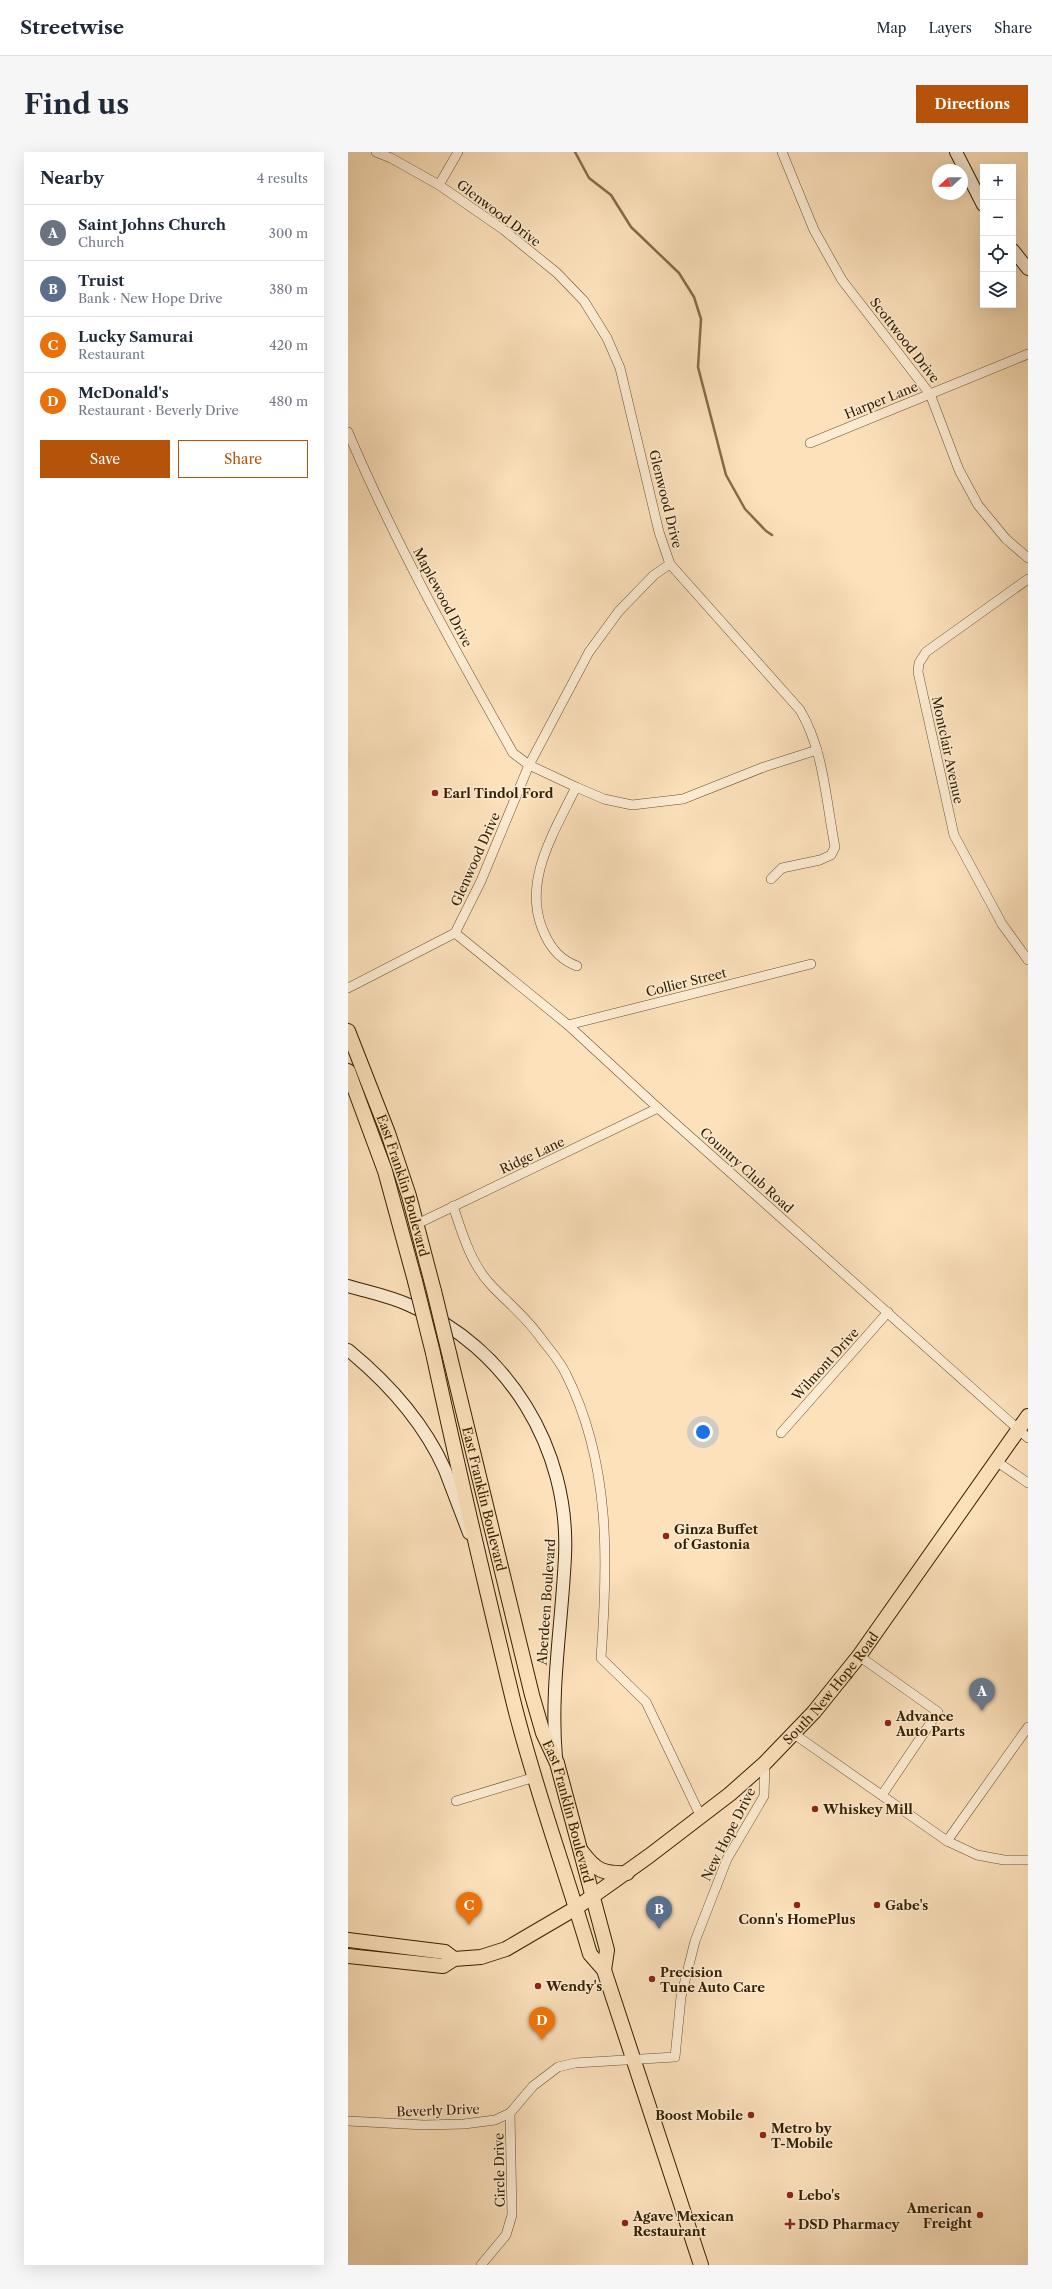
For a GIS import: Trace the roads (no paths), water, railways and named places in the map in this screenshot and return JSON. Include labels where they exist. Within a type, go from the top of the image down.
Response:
[{"type":"main road","points":[[956,152],[980,200]]},
{"type":"main road","points":[[1016,254],[1028,269]]},
{"type":"main road","name":"East Franklin Boulevard","points":[[348,1031],[388,1133],[417,1224],[532,1696],[543,1733],[557,1763],[607,1950],[604,1970]]},
{"type":"main road","name":"East Franklin Boulevard","points":[[348,1071],[385,1171],[415,1281],[433,1352],[513,1700],[535,1777],[590,1954],[604,1970],[632,2059],[701,2265]]},
{"type":"main road","name":"Aberdeen Boulevard","points":[[348,1286],[410,1305],[475,1345],[512,1385],[524,1402],[546,1442],[561,1494],[565,1555],[556,1665],[555,1742],[557,1763]]},
{"type":"main road","points":[[348,1350],[396,1396],[431,1445],[444,1469],[482,1567]]},
{"type":"main road","name":"South New Hope Road","points":[[454,1959],[481,1957],[506,1949],[576,1908],[701,1817],[765,1763],[794,1734],[859,1656],[996,1461],[1023,1434],[1028,1416]]},
{"type":"main road","points":[[579,1848],[595,1867],[611,1873],[627,1872]]},
{"type":"main road","points":[[348,1940],[445,1952],[454,1959],[447,1964],[436,1966],[348,1956]]},
{"type":"street","name":"Glenwood Drive","points":[[376,152],[391,158],[439,185],[504,230],[557,273],[584,301],[607,338],[620,368],[660,532],[670,564],[654,574],[619,611],[589,652],[529,765],[481,881],[455,933]]},
{"type":"street","points":[[439,185],[458,152]]},
{"type":"street","name":"Scottwood Drive","points":[[782,152],[814,230],[842,280],[930,394],[959,470],[978,505],[1006,539],[1028,558]]},
{"type":"street","name":"Harper Lane","points":[[810,442],[1028,354]]},
{"type":"street","name":"Maplewood Drive","points":[[348,432],[371,487],[443,626],[513,753],[529,765],[604,799],[632,805],[656,804],[683,799],[764,767],[817,750]]},
{"type":"street","points":[[670,564],[800,710],[811,728],[817,750],[835,847],[831,855],[820,860],[782,868],[771,879]]},
{"type":"street","name":"Montclair Avenue","points":[[1028,579],[926,652],[919,663],[918,672],[954,835],[1002,924],[1028,960]]},
{"type":"street","points":[[576,787],[543,857],[536,879],[535,900],[539,923],[551,947],[564,961],[577,966]]},
{"type":"street","points":[[348,988],[455,933]]},
{"type":"street","name":"Country Club Road","points":[[455,933],[568,1025],[658,1108],[1023,1434]]},
{"type":"street","name":"Collier Street","points":[[568,1025],[811,964]]},
{"type":"street","name":"Ridge Lane","points":[[417,1224],[658,1108]]},
{"type":"street","points":[[453,1206],[472,1255],[489,1284],[529,1321],[566,1373],[587,1422],[597,1467],[604,1512],[606,1585],[601,1658],[646,1702],[701,1817]]},
{"type":"street","name":"Wilmont Drive","points":[[781,1433],[888,1312]]},
{"type":"street","points":[[996,1461],[1028,1483]]},
{"type":"street","points":[[859,1656],[938,1712],[882,1795]]},
{"type":"street","points":[[947,1841],[1028,1727]]},
{"type":"street","points":[[794,1734],[947,1841],[977,1856],[1004,1860],[1028,1860]]},
{"type":"street","name":"New Hope Drive","points":[[675,2057],[681,1997],[695,1941],[727,1859],[764,1796],[765,1763]]},
{"type":"street","points":[[456,1801],[535,1777]]},
{"type":"street","name":"Beverly Drive","points":[[348,2121],[403,2125],[464,2124],[495,2120],[510,2113],[533,2086],[558,2067],[575,2063],[675,2057]]},
{"type":"street","name":"Circle Drive","points":[[481,2265],[506,2235],[512,2215],[510,2113]]},
{"type":"waterway","points":[[575,152],[589,178],[611,195],[631,227],[679,273],[694,297],[701,319],[698,367],[726,475],[745,509],[766,531],[772,535]]},
{"type":"place","name":"Earl Tindol Ford","points":[[435,793]]},
{"type":"place","name":"Ginza Buffet of Gastonia","points":[[666,1536]]},
{"type":"place","name":"Saint Johns Church","points":[[982,1711]]},
{"type":"place","name":"Advance Auto Parts","points":[[888,1723]]},
{"type":"place","name":"Whiskey Mill","points":[[815,1809]]},
{"type":"place","name":"Conn's HomePlus","points":[[797,1905]]},
{"type":"place","name":"Gabe's","points":[[877,1905]]},
{"type":"place","name":"Lucky Samurai","points":[[469,1925]]},
{"type":"place","name":"Truist","points":[[659,1929]]},
{"type":"place","name":"Precision Tune Auto Care","points":[[652,1979]]},
{"type":"place","name":"Wendy's","points":[[538,1986]]},
{"type":"place","name":"McDonald's","points":[[542,2040]]},
{"type":"place","name":"Boost Mobile","points":[[751,2115]]},
{"type":"place","name":"Metro by T-Mobile","points":[[763,2135]]},
{"type":"place","name":"Lebo's","points":[[790,2195]]},
{"type":"place","name":"American Freight","points":[[980,2215]]},
{"type":"place","name":"Agave Mexican Restaurant","points":[[625,2223]]},
{"type":"place","name":"DSD Pharmacy","points":[[790,2224]]}]
